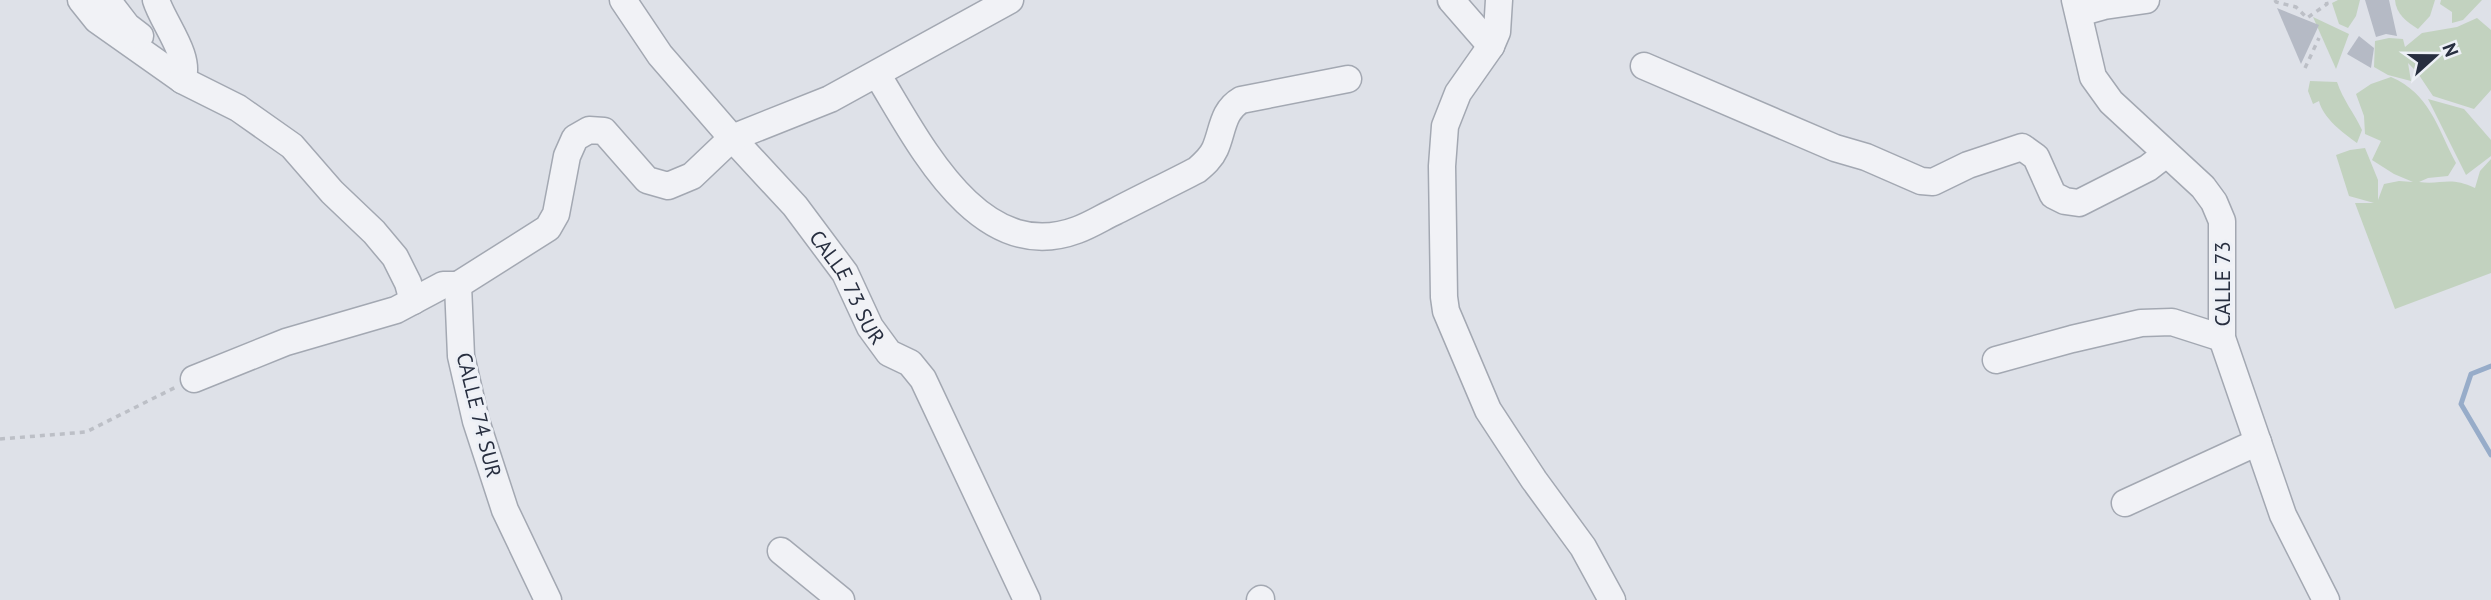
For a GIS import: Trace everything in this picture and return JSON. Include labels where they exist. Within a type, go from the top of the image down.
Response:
[{"type":"street","points":[[81,0],[97,20],[238,108],[292,146],[395,257],[413,301]]},
{"type":"street","points":[[107,0],[127,26],[184,76]]},
{"type":"street","points":[[156,0],[160,15],[180,51],[184,76]]},
{"type":"street","name":"CALLE 73 SUR","points":[[623,0],[660,55],[795,205],[845,272],[870,327],[889,353],[910,363],[923,379],[1027,600]]},
{"type":"street","points":[[194,379],[286,342],[396,310],[443,285],[458,285],[548,228],[556,214],[567,156],[575,138],[589,130],[604,131],[647,180],[668,186],[692,176],[732,138],[830,99],[1010,0]]},
{"type":"street","points":[[1451,0],[1491,46]]},
{"type":"street","points":[[1499,0],[1497,32],[1491,46],[1458,93],[1445,126],[1442,166],[1446,311],[1488,410],[1583,547],[1612,600]]},
{"type":"street","points":[[2077,6],[2105,6],[2146,0]]},
{"type":"street","name":"CALLE 73","points":[[2077,6],[2093,77],[2111,102],[2139,131],[2203,187],[2214,202],[2221,221],[2224,273],[2222,338],[2283,515],[2326,600]]},
{"type":"street","points":[[1644,66],[1835,148],[1921,181],[1933,182],[1968,165],[2022,147],[2036,157],[2053,195],[2065,201],[2079,203],[2148,168],[2166,153]]},
{"type":"street","points":[[877,74],[936,170],[954,192],[992,221],[1010,230],[1038,236],[1078,230],[1197,170],[1209,160],[1226,115],[1233,105],[1241,100],[1348,79]]},
{"type":"street","name":"CALLE 74 SUR","points":[[458,285],[461,356],[476,421],[505,510],[548,600]]},
{"type":"street","points":[[1996,360],[2072,338],[2141,323],[2172,322],[2222,338]]},
{"type":"street","points":[[2125,503],[2258,442]]},
{"type":"street","points":[[780,551],[841,600]]},
{"type":"path","points":[[2275,0],[2297,7],[2306,18],[2326,4],[2326,0]]},
{"type":"path","points":[[2305,68],[2319,38]]},
{"type":"path","points":[[0,439],[86,432],[194,379]]},
{"type":"green space","points":[[2338,0],[2360,0],[2356,16],[2348,28],[2339,24],[2332,3]]},
{"type":"green space","points":[[2395,0],[2435,0],[2430,16],[2418,29],[2400,13]]},
{"type":"green space","points":[[2441,0],[2482,0],[2463,20],[2452,23],[2452,12],[2440,4]]},
{"type":"green space","points":[[2313,17],[2349,34],[2336,69]]},
{"type":"green space","points":[[2477,18],[2491,30],[2491,90],[2474,109],[2433,96],[2408,63],[2411,81],[2388,75],[2374,67],[2375,41],[2403,39],[2405,47],[2422,33],[2457,27]]},
{"type":"green space","points":[[2391,77],[2404,84],[2424,102],[2456,163],[2448,176],[2419,182],[2452,182],[2475,188],[2480,171],[2491,159],[2491,273],[2395,309],[2355,203],[2374,203],[2349,196],[2336,155],[2365,148],[2378,180],[2378,200],[2384,184],[2413,182],[2372,160],[2381,141],[2365,134],[2364,116],[2356,94],[2371,84]]},
{"type":"green space","points":[[2310,81],[2337,82],[2362,130],[2357,143],[2329,119],[2319,101],[2313,104],[2308,91]]},
{"type":"green space","points":[[2428,99],[2464,109],[2491,140],[2491,156],[2466,175]]},
{"type":"building","points":[[2365,0],[2389,0],[2397,36],[2386,34],[2376,37]]},
{"type":"building","points":[[2277,8],[2319,25],[2301,64]]},
{"type":"building","points":[[2359,36],[2374,48],[2371,68],[2347,54]]},
{"type":"waterway","points":[[2491,366],[2471,374],[2461,404],[2491,455]]}]
